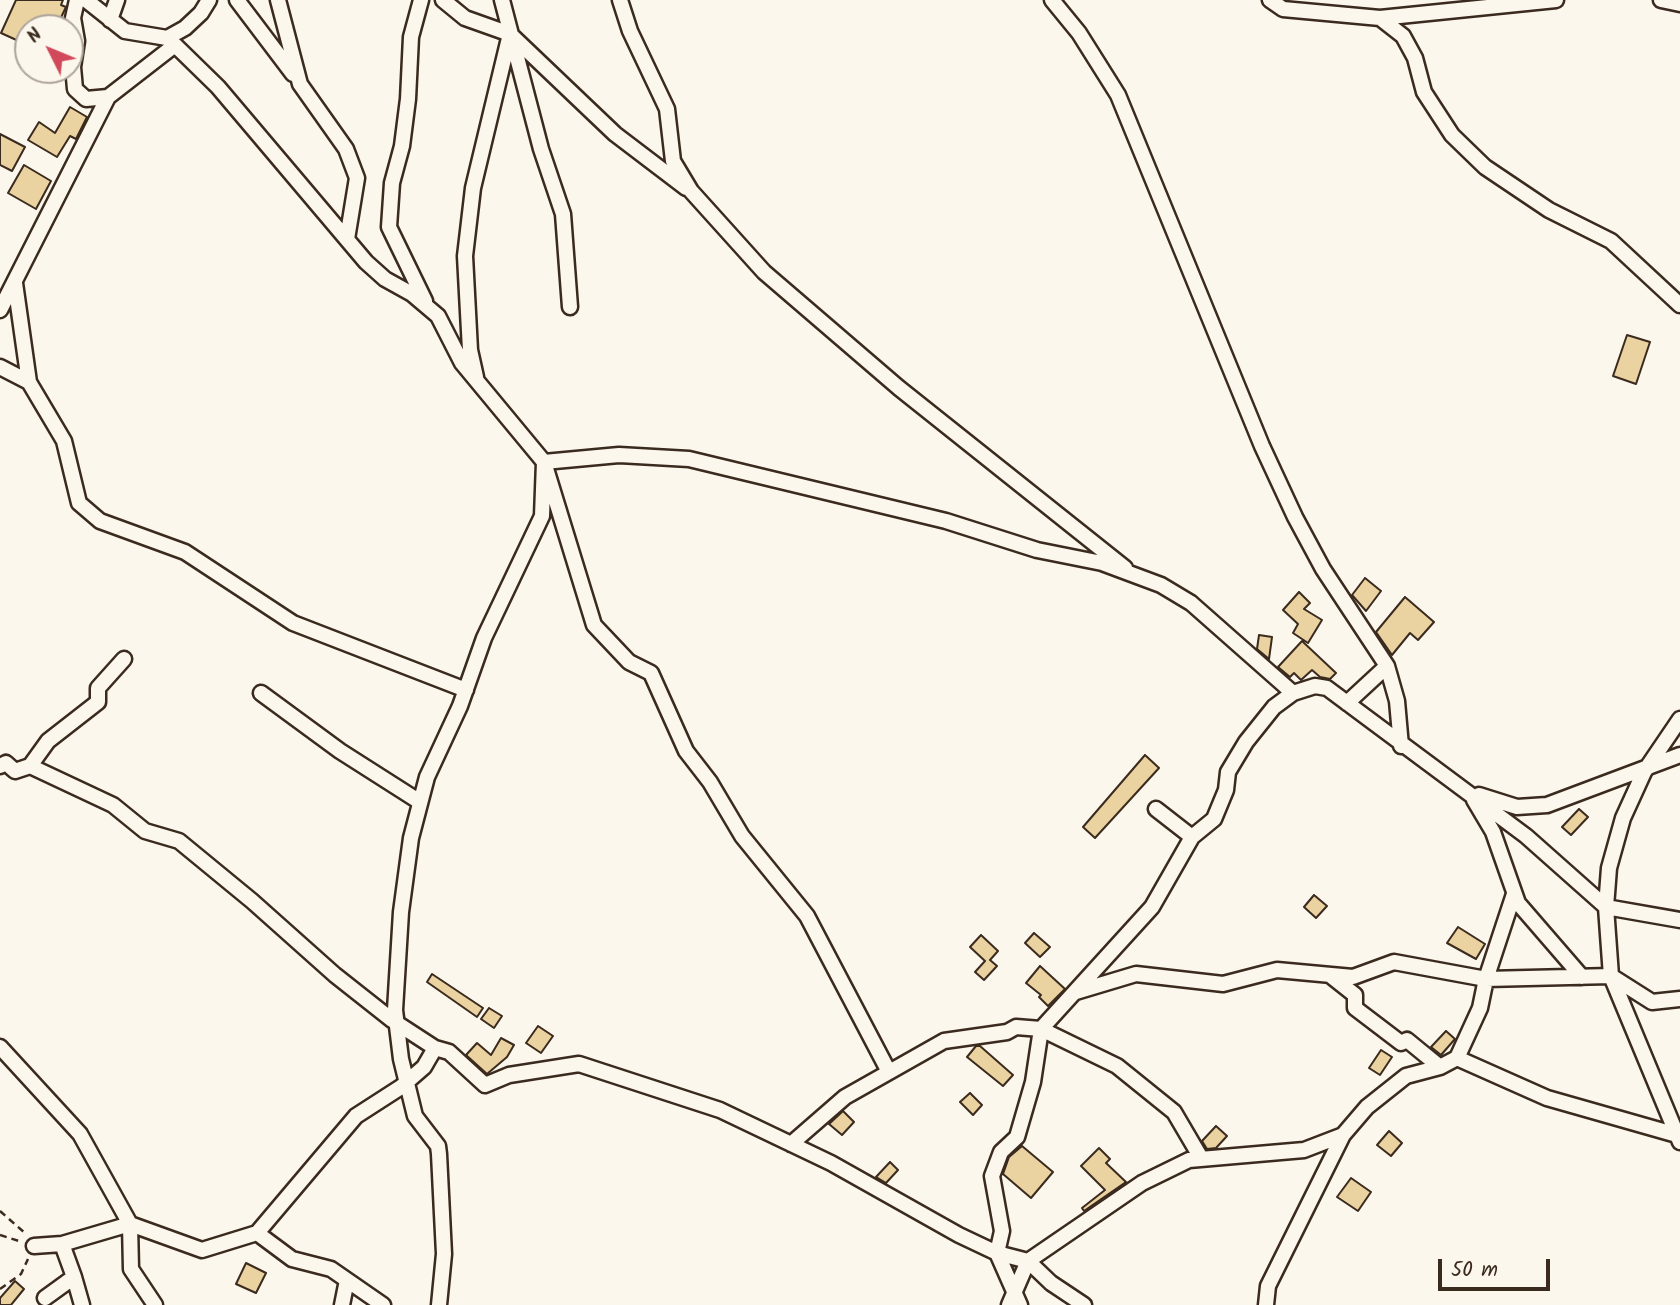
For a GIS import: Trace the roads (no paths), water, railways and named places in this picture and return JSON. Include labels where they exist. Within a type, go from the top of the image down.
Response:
[{"type":"street","points":[[77,0],[74,18],[78,41],[73,67],[75,89],[86,99],[108,97]]},
{"type":"street","points":[[86,0],[125,31],[171,41],[218,87],[347,239],[385,279],[412,294],[438,316],[462,363],[544,462],[594,625],[629,662],[651,674],[686,751],[710,782],[742,836],[807,916],[888,1072]]},
{"type":"street","points":[[110,20],[117,0]]},
{"type":"street","points":[[0,310],[108,97],[201,13],[209,0]]},
{"type":"street","points":[[237,0],[346,149],[357,178],[347,239]]},
{"type":"street","points":[[278,0],[300,84]]},
{"type":"street","points":[[421,0],[411,37],[408,99],[402,146],[392,183],[389,227],[429,308]]},
{"type":"street","points":[[443,0],[464,18],[510,34],[615,134],[691,191]]},
{"type":"street","points":[[502,0],[541,149],[563,214],[570,307]]},
{"type":"street","points":[[620,0],[630,31],[667,110],[673,161],[691,191],[764,272],[899,388],[1131,573]]},
{"type":"street","points":[[1052,0],[1079,33],[1118,95],[1262,446],[1295,517],[1323,569],[1387,666],[1397,701],[1401,746]]},
{"type":"street","points":[[1270,0],[1283,9],[1380,18],[1556,0]]},
{"type":"street","points":[[1661,0],[1680,4]]},
{"type":"street","points":[[1380,18],[1403,36],[1415,58],[1424,92],[1452,135],[1485,167],[1549,210],[1611,241],[1680,305]]},
{"type":"street","points":[[478,382],[470,350],[465,257],[473,188],[510,34]]},
{"type":"street","points":[[15,282],[29,382],[64,441],[79,503],[100,522],[185,552],[293,623],[466,690]]},
{"type":"street","points":[[0,367],[29,382]]},
{"type":"street","points":[[544,462],[619,455],[689,459],[893,507],[1037,550],[1102,563],[1161,584],[1191,603],[1293,693]]},
{"type":"street","points":[[439,1305],[444,1254],[438,1146],[415,1116],[396,1023],[401,912],[411,838],[427,777],[466,690],[484,638],[541,516],[544,462]]},
{"type":"street","points":[[0,766],[6,763],[15,771],[30,766],[48,741],[98,702],[98,688],[124,659]]},
{"type":"street","points":[[1347,703],[1387,666]]},
{"type":"street","points":[[1014,1301],[998,1253],[1002,1231],[992,1176],[1001,1152],[1017,1137],[1032,1083],[1041,1029],[1152,906],[1192,837],[1214,819],[1226,790],[1228,772],[1246,742],[1274,707],[1293,693],[1315,687],[1327,688],[1401,746],[1470,793],[1526,836],[1606,907],[1680,920]]},
{"type":"street","points":[[261,693],[340,751],[421,802]]},
{"type":"street","points":[[1679,1139],[1611,976],[1606,907],[1609,868],[1623,818],[1647,768],[1680,719]]},
{"type":"street","points":[[1470,793],[1517,807],[1547,805],[1680,755]]},
{"type":"street","points":[[30,766],[113,805],[145,831],[179,841],[335,975],[396,1023],[435,1048],[449,1052],[485,1085],[509,1075],[579,1064],[720,1110],[831,1163],[959,1235],[998,1253],[1028,1261],[1051,1283],[1084,1305]]},
{"type":"street","points":[[1470,793],[1493,832],[1518,903],[1582,977]]},
{"type":"street","points":[[1156,809],[1192,837]]},
{"type":"street","points":[[1266,1305],[1268,1286],[1343,1135],[1386,1090],[1406,1076],[1440,1067],[1457,1058],[1480,1008],[1486,979],[1514,894]]},
{"type":"street","points":[[1075,993],[1136,974],[1223,984],[1277,970],[1353,976],[1394,962],[1486,979],[1611,976],[1652,1002],[1680,999]]},
{"type":"street","points":[[1331,976],[1355,995],[1355,1008],[1401,1043],[1407,1040],[1440,1067]]},
{"type":"street","points":[[790,1144],[845,1097],[944,1041],[1007,1032],[1016,1027],[1041,1029],[1117,1066],[1174,1112],[1201,1158]]},
{"type":"street","points":[[0,1047],[80,1134],[130,1224],[131,1269],[155,1305]]},
{"type":"street","points":[[34,1245],[62,1244],[130,1224],[202,1250],[257,1233],[356,1116],[407,1082],[424,1067],[435,1048]]},
{"type":"street","points":[[1457,1058],[1547,1098],[1679,1139]]},
{"type":"street","points":[[1648,1125],[1679,1139]]},
{"type":"street","points":[[1014,1301],[1028,1261],[1142,1183],[1189,1160],[1304,1150],[1343,1135]]},
{"type":"street","points":[[257,1233],[292,1259],[331,1269],[383,1305]]},
{"type":"street","points":[[62,1244],[82,1305]]},
{"type":"street","points":[[45,1298],[74,1277]]},
{"type":"street","points":[[342,1305],[347,1280]]}]
